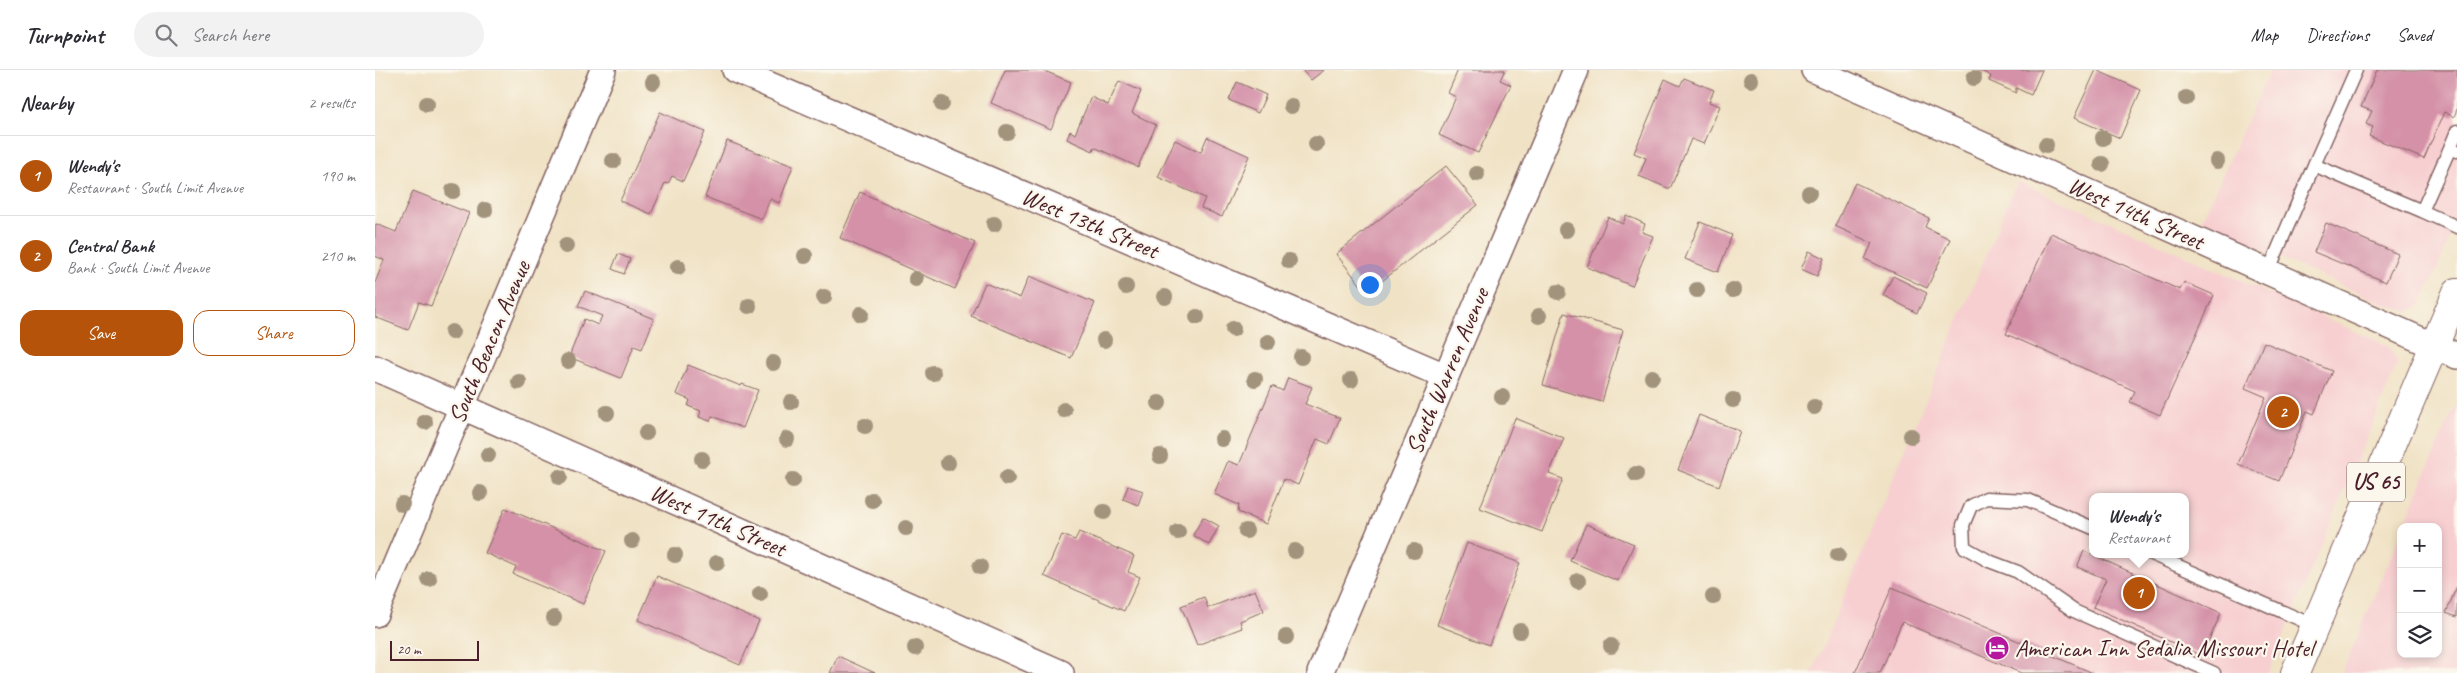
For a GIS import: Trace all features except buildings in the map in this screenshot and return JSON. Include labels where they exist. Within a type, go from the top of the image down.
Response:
[{"type":"highway","name":"US 65","points":[[2295,673],[2315,626],[2446,351],[2457,292]]},
{"type":"street","name":"South Beacon Avenue","points":[[375,614],[603,70]]},
{"type":"street","name":"West 13th Street","points":[[735,70],[1445,376]]},
{"type":"street","name":"South Warren Avenue","points":[[1320,673],[1576,70]]},
{"type":"street","name":"West 14th Street","points":[[1814,70],[2446,351]]},
{"type":"street","name":"West 11th Street","points":[[375,368],[1061,673]]},
{"type":"lane","points":[[2268,272],[2356,70]]},
{"type":"lane","points":[[2422,211],[2453,149],[2457,131]]},
{"type":"lane","points":[[2314,165],[2457,227]]},
{"type":"lane","points":[[2089,526],[2028,500],[1987,498],[1971,506],[1963,526],[1964,547],[1989,561],[2018,572],[2074,611],[2214,673]]},
{"type":"lane","points":[[2160,558],[2315,626]]},
{"type":"shaded area","points":[[2270,70],[2457,70],[2457,222],[2421,306],[2409,311],[2390,307],[2201,222]]},
{"type":"shaded area","points":[[2017,181],[2388,346],[2398,362],[2268,673],[1812,673]]},
{"type":"shaded area","points":[[2457,406],[2457,673],[2342,673],[2397,542],[2397,658],[2442,658],[2442,523],[2405,523],[2451,414]]},
{"type":"place","name":"Central Bank","points":[[2283,412]]},
{"type":"place","name":"Wendy's","points":[[2139,593]]},
{"type":"place","name":"American Inn Sedalia Missouri Hotel","points":[[1997,648]]}]
